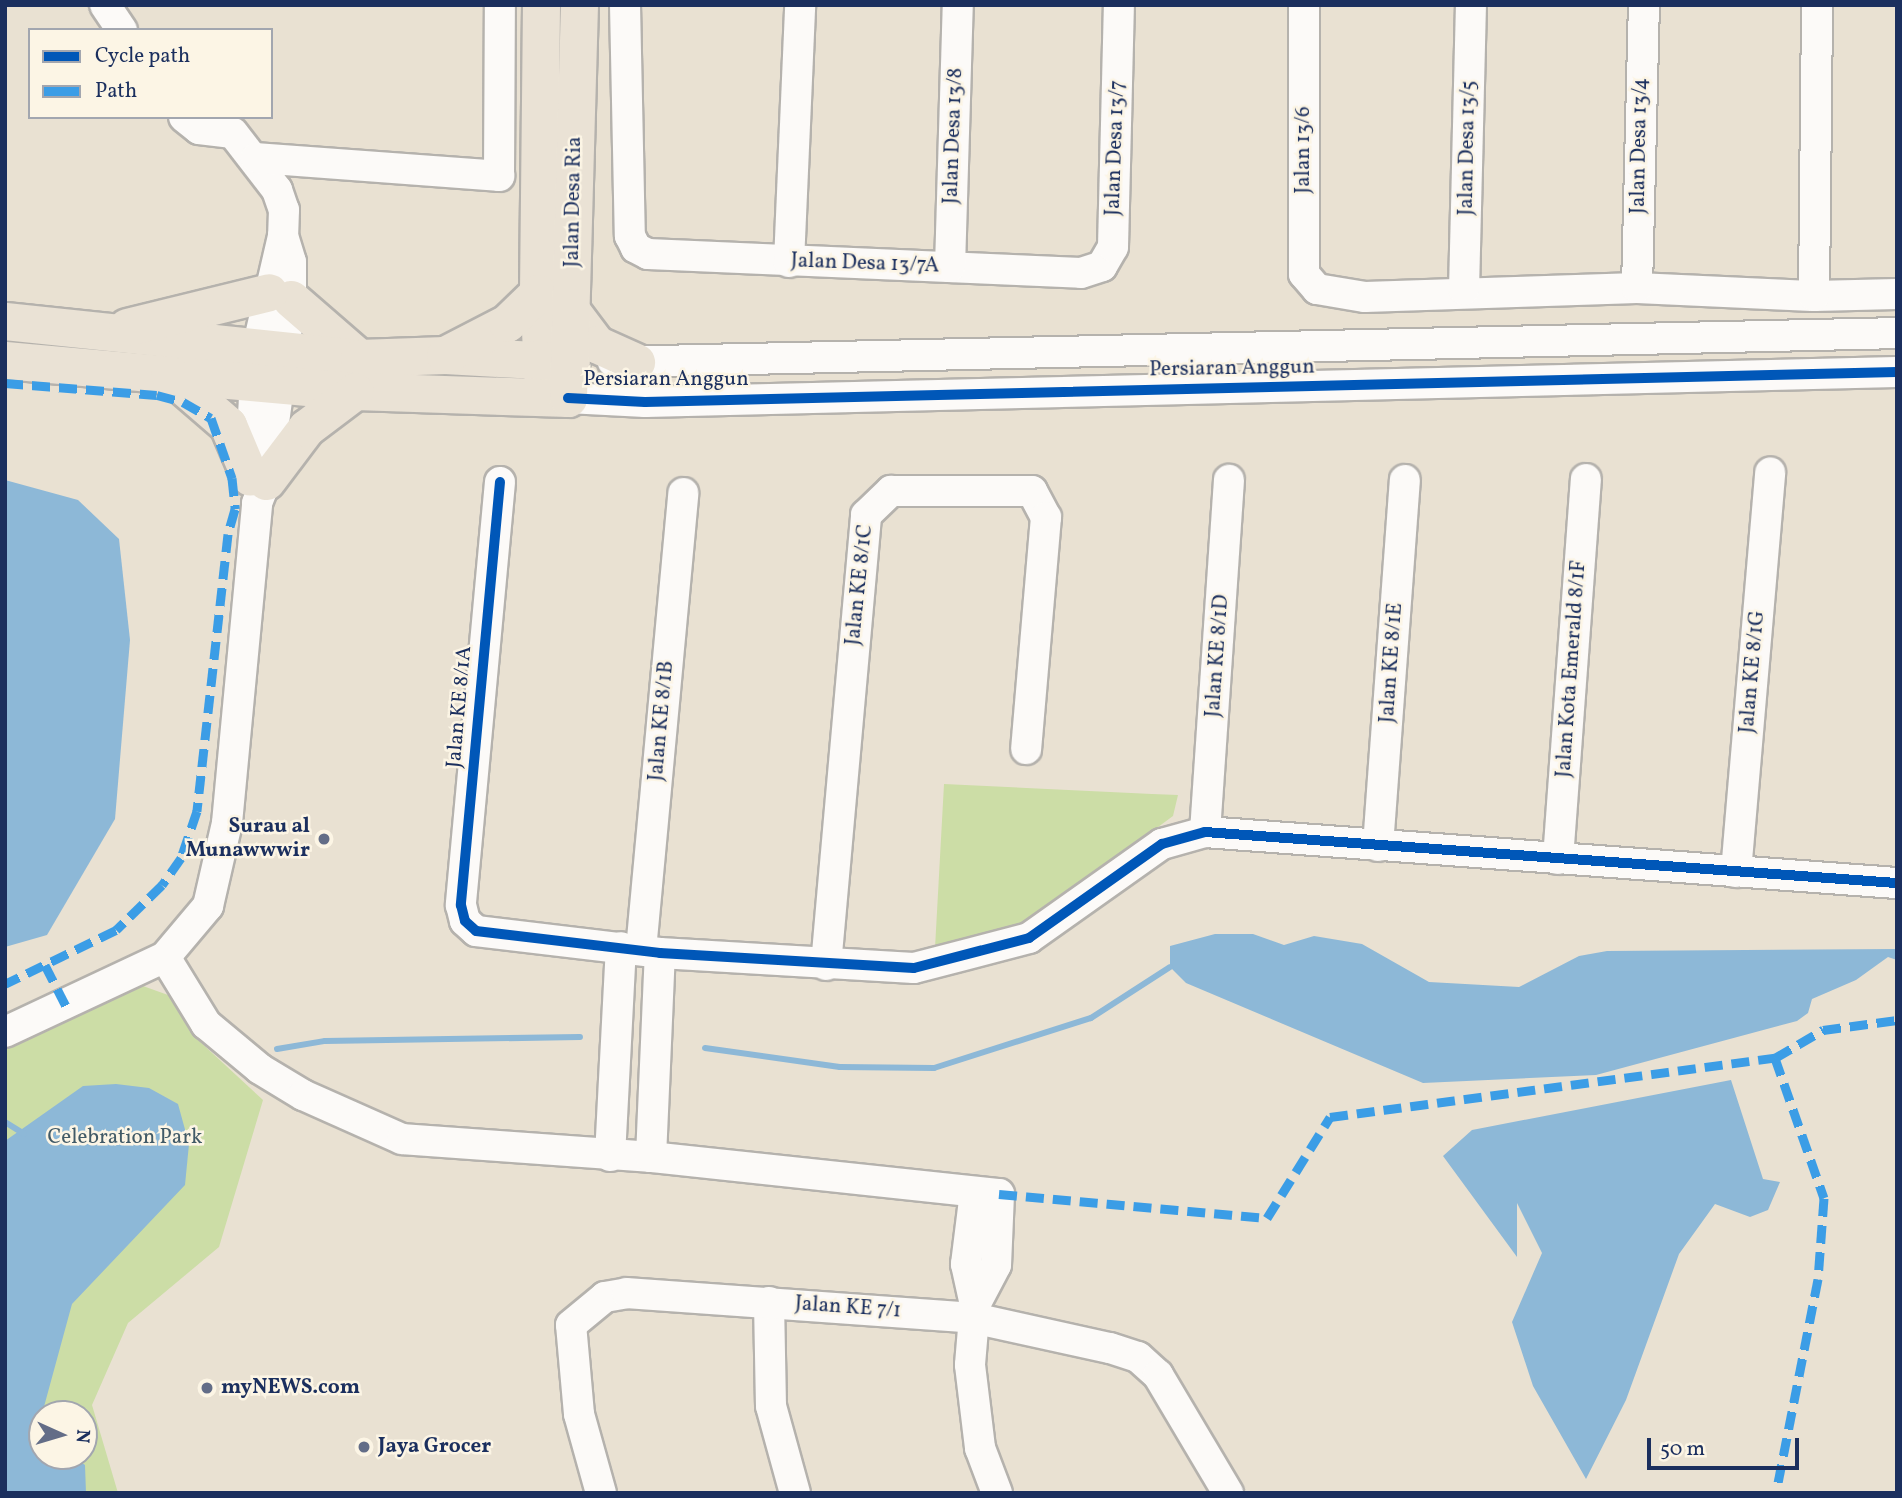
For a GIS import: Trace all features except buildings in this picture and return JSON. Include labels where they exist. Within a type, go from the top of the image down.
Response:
[{"type":"main road","name":"Jalan Desa Ria","points":[[541,5],[538,293],[556,381]]},
{"type":"main road","name":"Jalan Desa Ria","points":[[556,381],[572,312],[579,5]]},
{"type":"main road","points":[[445,355],[507,323],[538,293]]},
{"type":"main road","points":[[102,333],[280,295],[357,375],[306,428],[258,487],[228,425],[169,374]]},
{"type":"main road","points":[[572,312],[588,338],[636,362]]},
{"type":"main road","name":"Persiaran Anggun","points":[[5,321],[102,333],[267,366],[357,375],[556,381]]},
{"type":"main road","name":"Persiaran Anggun","points":[[357,375],[445,355],[556,381]]},
{"type":"main road","name":"Persiaran Anggun","points":[[5,360],[169,374],[267,366]]},
{"type":"street","points":[[105,5],[121,28]]},
{"type":"street","points":[[256,158],[499,176],[500,5]]},
{"type":"street","name":"Jalan Desa 13/7A","points":[[625,5],[630,236],[635,248],[649,254],[789,262],[1082,273]]},
{"type":"street","points":[[789,262],[800,5]]},
{"type":"street","name":"Jalan Desa 13/8","points":[[950,267],[958,5]]},
{"type":"street","name":"Jalan Desa 13/7","points":[[1082,273],[1102,266],[1113,247],[1119,5]]},
{"type":"street","name":"Jalan 13/6","points":[[1304,5],[1304,274],[1317,289],[1365,297],[1464,290]]},
{"type":"street","name":"Jalan Desa 13/5","points":[[1464,290],[1471,5]]},
{"type":"street","name":"Jalan Desa 13/4","points":[[1637,288],[1644,5]]},
{"type":"street","points":[[1814,296],[1817,5]]},
{"type":"street","points":[[5,1032],[165,957],[208,906],[227,823],[267,366],[280,295],[291,262],[283,236],[284,209],[256,158],[233,133],[200,129],[187,119]]},
{"type":"street","points":[[1464,290],[1637,288],[1814,296],[1897,294]]},
{"type":"street","name":"Persiaran Anggun","points":[[556,381],[636,362],[1897,333]]},
{"type":"street","name":"Persiaran Anggun","points":[[556,381],[645,402],[1897,372]]},
{"type":"street","name":"Jalan KE 8/1G","points":[[1736,873],[1770,472]]},
{"type":"street","name":"Jalan Kota Emerald 8/1F","points":[[1558,859],[1586,479]]},
{"type":"street","name":"Jalan KE 8/1D","points":[[1205,832],[1229,480]]},
{"type":"street","name":"Jalan KE 8/1E","points":[[1378,846],[1405,480]]},
{"type":"street","name":"Jalan KE 8/1A","points":[[500,482],[461,905],[465,921],[477,931],[641,950]]},
{"type":"street","name":"Jalan KE 8/1C","points":[[826,965],[866,515],[891,491],[1032,491],[1046,517],[1026,749]]},
{"type":"street","name":"Jalan KE 8/1B","points":[[641,950],[683,493]]},
{"type":"street","points":[[641,950],[826,965],[914,968],[1029,937],[1162,845],[1205,832],[1896,884]]},
{"type":"street","points":[[610,1156],[619,1014],[641,950]]},
{"type":"street","points":[[641,950],[656,1015],[651,1157]]},
{"type":"street","points":[[165,957],[206,1024],[260,1069],[303,1095],[402,1139],[651,1157],[987,1193],[996,1265],[974,1312],[970,1365],[980,1448],[997,1493]]},
{"type":"street","name":"Jalan KE 7/1","points":[[601,1493],[579,1414],[571,1325],[597,1301],[627,1293],[974,1312],[1138,1357],[1158,1375],[1228,1493]]},
{"type":"street","points":[[769,1302],[771,1406],[795,1493]]},
{"type":"green space","points":[[944,784],[1178,795],[1173,816],[1022,927],[935,948]]},
{"type":"green space","name":"Celebration Park","points":[[143,986],[168,995],[197,1039],[263,1100],[219,1247],[128,1323],[94,1400],[28,1400],[28,1470],[98,1470],[98,1425],[118,1493],[5,1493],[5,1047],[123,991]]},
{"type":"water","points":[[5,480],[78,500],[119,539],[130,640],[115,819],[47,935],[5,947]]},
{"type":"water","points":[[1215,934],[1253,934],[1284,945],[1314,936],[1362,944],[1429,982],[1519,987],[1579,956],[1607,951],[1897,949],[1897,960],[1888,957],[1856,980],[1812,999],[1808,1013],[1797,1021],[1596,1075],[1423,1083],[1186,983],[1170,967],[1170,946]]},
{"type":"water","points":[[1731,1080],[1763,1179],[1780,1182],[1768,1210],[1750,1217],[1715,1204],[1679,1254],[1626,1400],[1586,1479],[1533,1386],[1512,1322],[1542,1253],[1517,1203],[1517,1257],[1443,1156],[1472,1130]]},
{"type":"water","points":[[116,1084],[149,1088],[178,1104],[189,1144],[185,1185],[72,1304],[46,1400],[28,1400],[28,1470],[85,1470],[86,1493],[5,1493],[5,1141],[83,1086]]},
{"type":"waterway","points":[[705,1048],[840,1067],[934,1068],[1091,1018],[1170,967]]},
{"type":"waterway","points":[[277,1049],[325,1041],[580,1037]]},
{"type":"waterway","points":[[5,1122],[24,1134]]},
{"type":"marked path","points":[[5,383],[157,395],[183,402],[211,418],[232,478],[235,509],[228,534],[197,811],[181,858],[162,885],[116,930],[5,984]]},
{"type":"marked path","points":[[45,965],[66,1006]]},
{"type":"marked path","points":[[1775,1058],[1823,1030],[1897,1020]]},
{"type":"marked path","points":[[999,1194],[1267,1218],[1330,1117],[1775,1058],[1824,1198],[1818,1279],[1776,1493]]},
{"type":"cycle path","points":[[568,398],[645,402],[1897,372]]},
{"type":"cycle path","points":[[500,482],[461,905],[465,921],[476,931],[660,953],[914,968],[1029,938],[1162,844],[1205,832],[1897,883]]},
{"type":"place","name":"Surau al Munawwwir","points":[[324,839]]},
{"type":"place","name":"myNEWS.com","points":[[207,1388]]},
{"type":"place","name":"Jaya Grocer","points":[[364,1447]]}]
